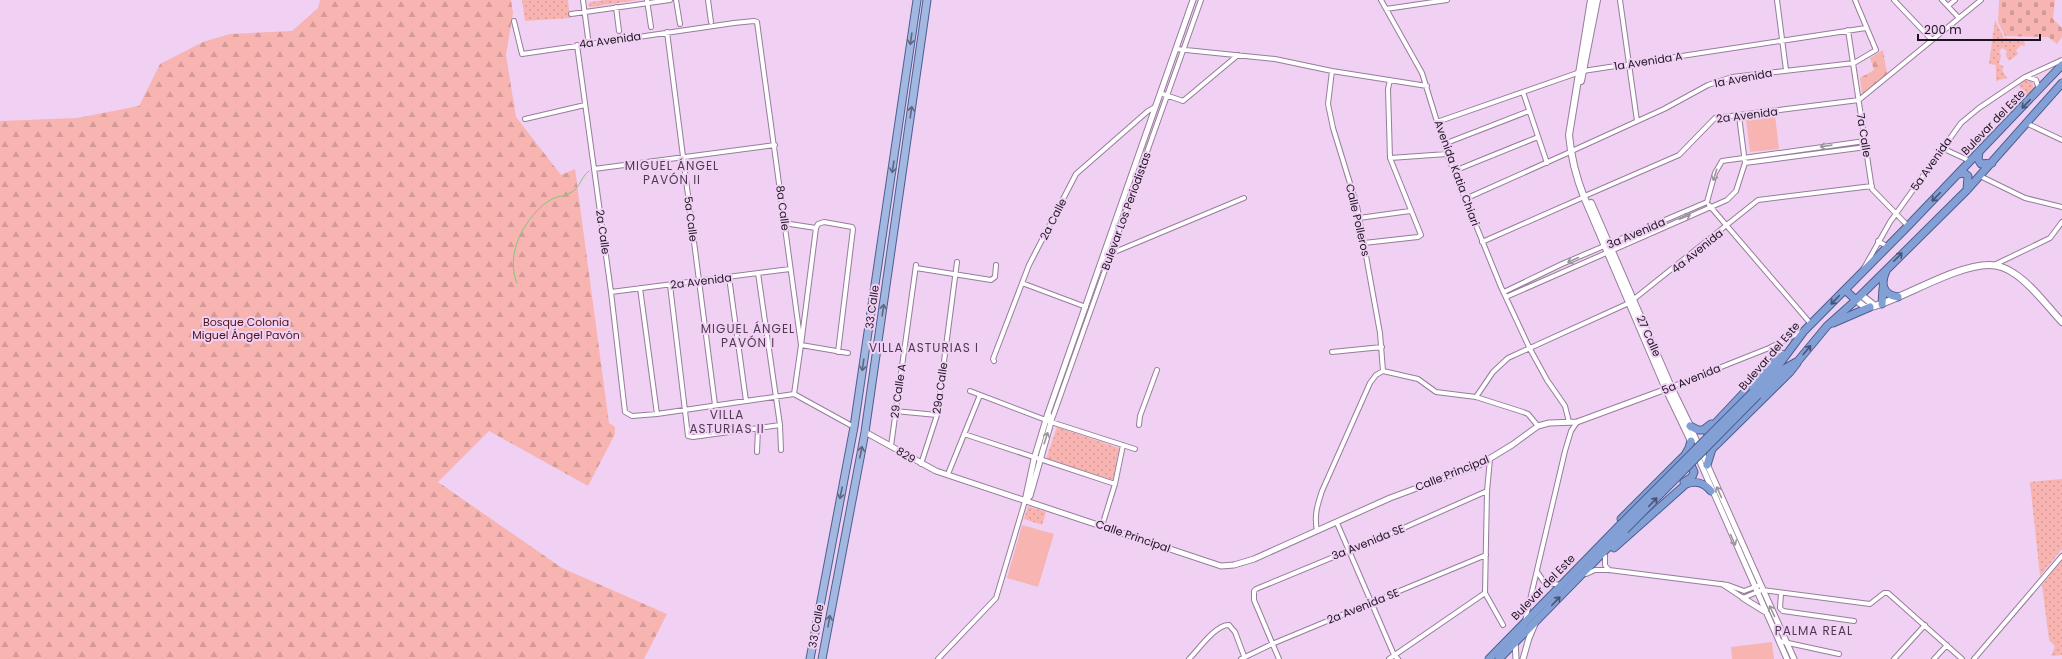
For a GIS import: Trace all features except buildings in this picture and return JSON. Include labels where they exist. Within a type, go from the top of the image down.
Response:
[{"type":"highway","name":"Bulevar del Este","points":[[1756,394],[1804,331],[1888,247],[2062,65]]},
{"type":"highway","name":"Bulevar del Este","points":[[1499,659],[1576,580],[1623,527],[1756,394],[1784,369],[1798,361],[1827,326],[1859,298],[1888,267],[1967,190],[2062,82]]},
{"type":"highway","points":[[1979,152],[1978,159],[1981,164],[1986,165],[1992,163]]},
{"type":"highway","points":[[1958,174],[1968,176],[1969,183],[1967,190]]},
{"type":"highway","points":[[1882,304],[1884,275],[1888,267]]},
{"type":"highway","points":[[1883,287],[1889,295],[1898,297]]},
{"type":"highway","points":[[1845,290],[1859,298]]},
{"type":"highway","points":[[1827,326],[1872,307]]},
{"type":"highway","points":[[1719,441],[1711,440],[1708,433],[1773,362],[1785,354]]},
{"type":"highway","points":[[1707,465],[1709,455],[1719,441],[1790,372],[1798,361]]},
{"type":"highway","points":[[1690,426],[1698,430],[1703,430],[1725,413]]},
{"type":"highway","points":[[1576,568],[1688,451],[1691,441]]},
{"type":"highway","points":[[1654,512],[1682,483],[1693,475],[1693,468],[1687,463],[1672,466]]},
{"type":"highway","points":[[1576,580],[1586,574],[1688,483],[1703,483],[1712,491]]},
{"type":"highway","name":"Bulevar del Este","points":[[1489,659],[1576,568],[1623,527]]},
{"type":"main road","name":"33 Calle","points":[[810,659],[854,427],[917,0]]},
{"type":"main road","name":"33 Calle","points":[[822,659],[865,432],[927,0]]},
{"type":"main road","name":"27 Calle","points":[[1591,0],[1580,72],[1572,136],[1572,151],[1586,196],[1691,441]]},
{"type":"main road","name":"27 Calle","points":[[1580,72],[1597,0]]},
{"type":"main road","points":[[1859,298],[1862,305],[1872,307],[1971,268],[1994,265],[2005,268],[2019,277],[2062,322]]},
{"type":"main road","name":"27 Calle","points":[[1669,388],[1690,426]]},
{"type":"street","points":[[583,0],[588,38]]},
{"type":"street","points":[[571,14],[670,0]]},
{"type":"street","points":[[676,0],[680,24]]},
{"type":"street","points":[[708,0],[711,22]]},
{"type":"street","name":"Bulevar Los Periodistas","points":[[1049,422],[1048,413],[1193,0]]},
{"type":"street","name":"Bulevar Los Periodistas","points":[[938,659],[996,598],[1025,501],[1030,496],[1036,460],[1049,422],[1202,0]]},
{"type":"street","name":"Avenida Katia Chiari","points":[[1381,0],[1422,73],[1447,154],[1482,242],[1530,348],[1565,406],[1569,422]]},
{"type":"street","points":[[1386,9],[1447,0]]},
{"type":"street","points":[[1620,0],[1637,121]]},
{"type":"street","points":[[1777,0],[1786,70]]},
{"type":"street","points":[[1854,0],[1866,28]]},
{"type":"street","points":[[1894,0],[1932,40]]},
{"type":"street","points":[[1942,0],[1959,18]]},
{"type":"street","points":[[1948,6],[1955,0]]},
{"type":"street","points":[[1859,100],[1981,0]]},
{"type":"street","points":[[648,2],[651,27]]},
{"type":"street","points":[[616,7],[619,31]]},
{"type":"street","name":"4a Avenida","points":[[514,21],[522,54],[667,32],[734,23],[757,22]]},
{"type":"street","name":"8a Calle","points":[[757,22],[775,145],[801,345],[794,394]]},
{"type":"street","name":"1a Avenida A","points":[[1437,122],[1580,72],[1866,28]]},
{"type":"street","name":"1a Avenida","points":[[1465,199],[1664,109],[1708,85],[1732,78],[1786,70],[1854,63],[1876,50],[1866,28]]},
{"type":"street","name":"7a Calle","points":[[1848,30],[1872,186],[1875,193],[1897,213],[1908,226]]},
{"type":"street","name":"5a Calle","points":[[667,32],[715,405]]},
{"type":"street","name":"2a Calle","points":[[577,45],[611,292],[625,412],[632,416],[657,414]]},
{"type":"street","points":[[1176,49],[1184,51],[1239,54],[1275,59],[1332,71],[1427,86]]},
{"type":"street","points":[[1160,93],[1183,101],[1239,54]]},
{"type":"street","name":"5a Avenida","points":[[1861,274],[1878,240],[1961,123],[1970,114],[2025,77],[2062,60]]},
{"type":"street","name":"Calle Polleros","points":[[1332,71],[1328,104],[1333,128],[1359,218],[1382,347],[1383,371]]},
{"type":"street","points":[[2025,77],[2031,77],[2036,80],[2038,91]]},
{"type":"street","points":[[1364,243],[1420,237],[1421,233],[1410,211],[1390,158],[1388,89],[1390,80]]},
{"type":"street","points":[[1523,92],[1547,163]]},
{"type":"street","name":"2a Avenida","points":[[1482,242],[1679,155],[1715,118],[1859,100]]},
{"type":"street","points":[[525,119],[586,105]]},
{"type":"street","name":"2a Calle","points":[[994,361],[993,358],[995,352],[1022,283],[1076,174],[1148,111],[1155,107]]},
{"type":"street","points":[[1444,144],[1530,111]]},
{"type":"street","points":[[1739,116],[1744,157]]},
{"type":"street","points":[[2026,122],[2062,140]]},
{"type":"street","points":[[1454,171],[1538,137]]},
{"type":"street","points":[[1812,324],[1707,202],[1719,164],[1728,159],[1865,141]]},
{"type":"street","points":[[594,169],[775,145]]},
{"type":"street","points":[[1745,163],[1866,147]]},
{"type":"street","points":[[1942,148],[1970,161]]},
{"type":"street","points":[[1390,158],[1447,154]]},
{"type":"street","name":"3a Avenida","points":[[1504,292],[1727,200],[1736,191],[1745,163],[1744,157]]},
{"type":"street","points":[[1980,176],[2020,196],[2062,207]]},
{"type":"street","name":"4a Avenida","points":[[1476,397],[1500,365],[1517,354],[1631,302],[1728,226],[1758,200],[1763,198],[1872,186]]},
{"type":"street","points":[[1104,253],[1111,253],[1244,198]]},
{"type":"street","name":"3a Avenida","points":[[1506,297],[1707,202]]},
{"type":"street","points":[[1359,218],[1410,211]]},
{"type":"street","points":[[838,352],[854,232],[852,227],[824,222],[818,224],[816,228],[801,345],[838,352],[848,353]]},
{"type":"street","points":[[1994,265],[2050,238],[2062,222]]},
{"type":"street","points":[[790,224],[816,228]]},
{"type":"street","points":[[1878,240],[1888,247]]},
{"type":"street","name":"29a Calle","points":[[921,464],[936,415],[957,262]]},
{"type":"street","points":[[955,275],[991,280],[995,277],[996,265]]},
{"type":"street","name":"29 Calle A","points":[[891,446],[916,267],[955,275]]},
{"type":"street","name":"2a Avenida","points":[[611,292],[790,269]]},
{"type":"street","points":[[758,273],[780,425],[781,450]]},
{"type":"street","points":[[729,277],[746,401]]},
{"type":"street","points":[[1022,283],[1086,307]]},
{"type":"street","points":[[670,285],[688,436],[690,438],[780,425]]},
{"type":"street","points":[[640,288],[657,414],[794,394],[854,427]]},
{"type":"street","name":"5a Avenida","points":[[1577,422],[1669,388],[1769,348],[1804,331]]},
{"type":"street","points":[[1332,352],[1382,347]]},
{"type":"street","points":[[1769,348],[1785,354]]},
{"type":"street","points":[[1139,425],[1140,416],[1157,370]]},
{"type":"street","points":[[1317,531],[1315,519],[1316,509],[1322,491],[1370,383],[1376,375],[1383,371],[1418,379],[1436,392],[1476,397],[1528,414],[1538,426]]},
{"type":"street","points":[[970,391],[1049,422],[1135,449]]},
{"type":"street","points":[[948,474],[980,395]]},
{"type":"street","points":[[896,410],[936,415]]},
{"type":"street","points":[[1525,621],[1538,573],[1565,451],[1571,431],[1577,422]]},
{"type":"street","name":"Calle Principal","points":[[948,474],[1221,566],[1243,563],[1337,523],[1390,498],[1490,459],[1538,426],[1549,423],[1577,422]]},
{"type":"street","name":"27 Calle","points":[[1690,426],[1794,659]]},
{"type":"street","points":[[757,452],[758,428]]},
{"type":"street","name":"829","points":[[865,432],[921,464],[948,474]]},
{"type":"street","points":[[964,434],[1036,460],[1115,484]]},
{"type":"street","name":"27 Calle","points":[[1691,441],[1787,659]]},
{"type":"street","points":[[1102,526],[1115,484],[1123,446]]},
{"type":"street","points":[[1490,459],[1487,491],[1485,593],[1503,625]]},
{"type":"street","name":"3a Avenida SE","points":[[1272,644],[1253,596],[1256,589],[1487,491]]},
{"type":"street","points":[[1337,523],[1396,657]]},
{"type":"street","name":"2a Avenida SE","points":[[1243,658],[1272,644],[1486,555]]},
{"type":"street","points":[[1605,556],[1605,565],[1609,570]]},
{"type":"street","points":[[1974,659],[2062,556]]},
{"type":"street","points":[[1586,574],[1595,570],[1609,570],[1722,584],[1744,591],[1756,590]]},
{"type":"street","points":[[1538,573],[1544,582],[1560,585]]},
{"type":"street","points":[[1722,584],[1766,612]]},
{"type":"street","points":[[1743,598],[1761,588],[1781,593],[1870,604],[1884,593],[1888,593],[1962,659]]},
{"type":"street","points":[[1389,659],[1396,657],[1485,593]]},
{"type":"street","points":[[1781,593],[1780,608],[1782,611],[1854,621]]},
{"type":"street","points":[[1523,659],[1529,638],[1538,620]]},
{"type":"street","points":[[1894,659],[1925,625]]},
{"type":"street","points":[[1189,659],[1221,626],[1229,626],[1235,632],[1243,658]]},
{"type":"street","points":[[1514,632],[1516,659]]},
{"type":"street","points":[[1779,642],[1839,654]]},
{"type":"street","points":[[1272,644],[1279,659]]},
{"type":"street","points":[[1934,659],[1947,645]]},
{"type":"green space","name":"Bosque Colonia Miguel Ángel Pavón","points":[[320,0],[511,0],[513,13],[506,55],[516,117],[561,175],[575,169],[609,423],[615,427],[615,434],[588,486],[489,431],[438,482],[562,568],[667,614],[644,659],[0,659],[0,121],[77,118],[139,106],[160,64],[203,42],[230,34],[292,31],[318,8]]},
{"type":"green space","points":[[522,0],[568,0],[570,18],[525,21]]},
{"type":"green space","points":[[605,0],[638,0],[591,7],[588,5],[590,2]]},
{"type":"green space","points":[[1999,0],[2055,0],[2053,19],[2062,28],[2062,37],[2057,44],[2048,37],[2005,36],[1998,22]]},
{"type":"green space","points":[[1995,20],[2004,38],[2024,39],[2025,46],[2021,45],[2016,50],[2018,54],[2009,61],[2006,56],[2007,51],[2002,48],[1999,52],[2001,55],[1999,64],[2004,67],[2002,70],[2007,78],[1996,81],[1996,65],[1989,64]]},
{"type":"green space","points":[[1883,50],[1887,74],[1862,94],[1860,78],[1874,70],[1870,58]]},
{"type":"green space","points":[[2026,80],[2032,81],[2034,89],[2026,97],[2018,84]]},
{"type":"green space","points":[[1775,115],[1779,149],[1750,152],[1746,119]]},
{"type":"green space","points":[[1057,427],[1119,448],[1113,480],[1046,459]]},
{"type":"green space","points":[[2062,479],[2062,549],[2040,576],[2030,482]]},
{"type":"green space","points":[[1028,506],[1046,512],[1042,525],[1024,519]]},
{"type":"green space","points":[[1022,525],[1054,534],[1038,587],[1007,578]]},
{"type":"green space","points":[[2062,560],[2062,655],[2051,656],[2055,646],[2049,640],[2042,585]]},
{"type":"green space","points":[[1772,642],[1774,659],[1732,659],[1731,647]]},
{"type":"waterway","points":[[517,283],[513,260],[520,236],[526,225],[542,206],[552,199],[575,190],[589,171]]},
{"type":"district","name":"MIGUEL ÁNGEL PAVÓN II","points":[[672,173]]},
{"type":"district","name":"MIGUEL ÁNGEL PAVÓN I","points":[[748,336]]},
{"type":"district","name":"VILLA ASTURIAS I","points":[[924,348]]},
{"type":"district","name":"VILLA ASTURIAS II","points":[[727,422]]},
{"type":"district","name":"PALMA REAL","points":[[1814,631]]}]
